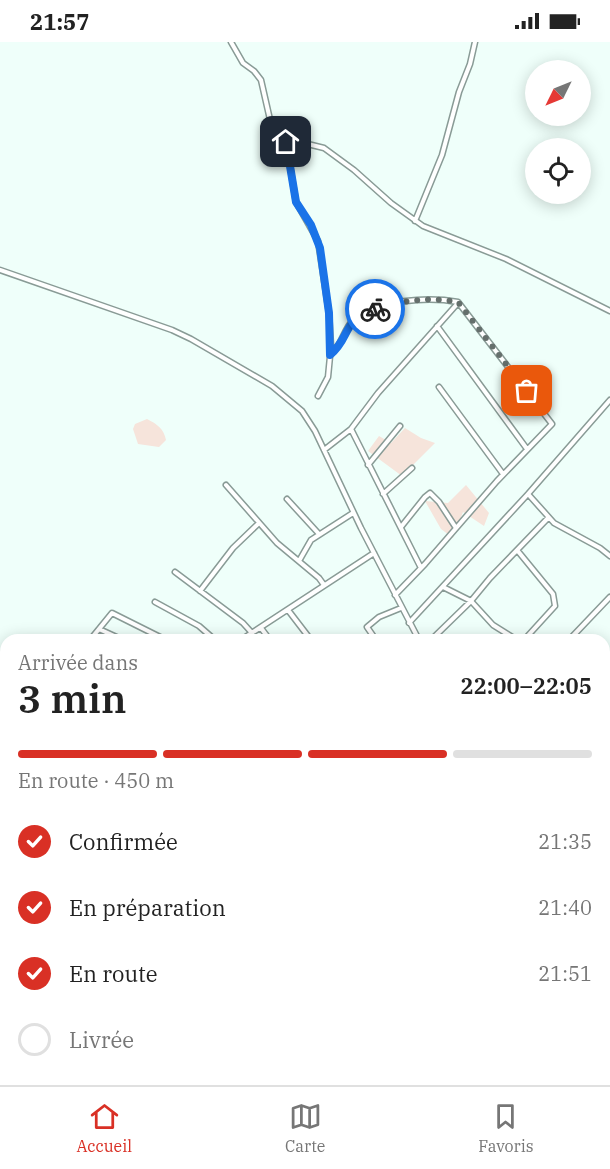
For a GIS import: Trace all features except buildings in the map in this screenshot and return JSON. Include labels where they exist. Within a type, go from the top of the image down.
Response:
[{"type":"street","points":[[231,42],[243,63],[261,80],[271,124],[283,138],[288,150],[296,202],[318,241],[329,313],[330,355],[328,377],[318,396]]},
{"type":"street","points":[[415,221],[442,155],[475,42]]},
{"type":"street","points":[[283,138],[324,148],[415,221],[506,259],[610,311]]},
{"type":"street","points":[[0,270],[136,317],[191,339],[285,395],[308,419],[415,634]]},
{"type":"street","points":[[330,355],[337,348],[356,317],[368,312],[411,301],[441,299],[458,302],[552,424],[503,474],[395,595]]},
{"type":"street","points":[[324,450],[351,429],[378,393],[458,302]]},
{"type":"street","points":[[437,326],[527,449]]},
{"type":"street","points":[[439,387],[503,474]]},
{"type":"street","points":[[409,623],[528,494],[610,400]]},
{"type":"street","points":[[368,465],[400,426]]},
{"type":"street","points":[[351,429],[421,568]]},
{"type":"street","points":[[383,494],[412,468]]},
{"type":"street","points":[[226,486],[277,543],[319,578],[324,585]]},
{"type":"street","points":[[402,527],[430,493],[439,502],[456,528]]},
{"type":"street","points":[[528,494],[540,504],[548,518],[610,556]]},
{"type":"street","points":[[287,499],[319,534]]},
{"type":"street","points":[[298,561],[311,540],[353,513]]},
{"type":"street","points":[[437,634],[548,518]]},
{"type":"street","points":[[200,591],[233,548],[260,523]]},
{"type":"street","points":[[517,550],[554,594],[556,603],[529,634]]},
{"type":"street","points":[[175,572],[243,623],[252,633],[374,553]]},
{"type":"street","points":[[443,587],[471,601],[493,625],[508,634]]},
{"type":"street","points":[[575,634],[610,597]]},
{"type":"street","points":[[155,602],[199,626],[208,634]]},
{"type":"street","points":[[371,634],[366,627],[379,617],[401,608]]},
{"type":"street","points":[[288,610],[306,634]]},
{"type":"street","points":[[95,634],[113,613],[154,634]]},
{"type":"street","points":[[261,628],[266,634]]},
{"type":"street","points":[[99,629],[110,634]]},
{"type":"shaded area","points":[[147,419],[164,433],[166,440],[159,447],[138,444],[133,429],[135,424]]},
{"type":"shaded area","points":[[405,428],[435,443],[402,476],[368,451],[379,436],[391,443]]},
{"type":"shaded area","points":[[466,485],[489,513],[484,526],[463,512],[453,538],[441,529],[425,501],[448,503]]},
{"type":"way so far","points":[[375,309],[400,302],[420,300],[441,299],[458,302],[527,391]]},
{"type":"route","points":[[286,142],[296,202],[311,225],[320,248],[329,313],[330,355],[337,348],[353,320],[375,309]]}]
